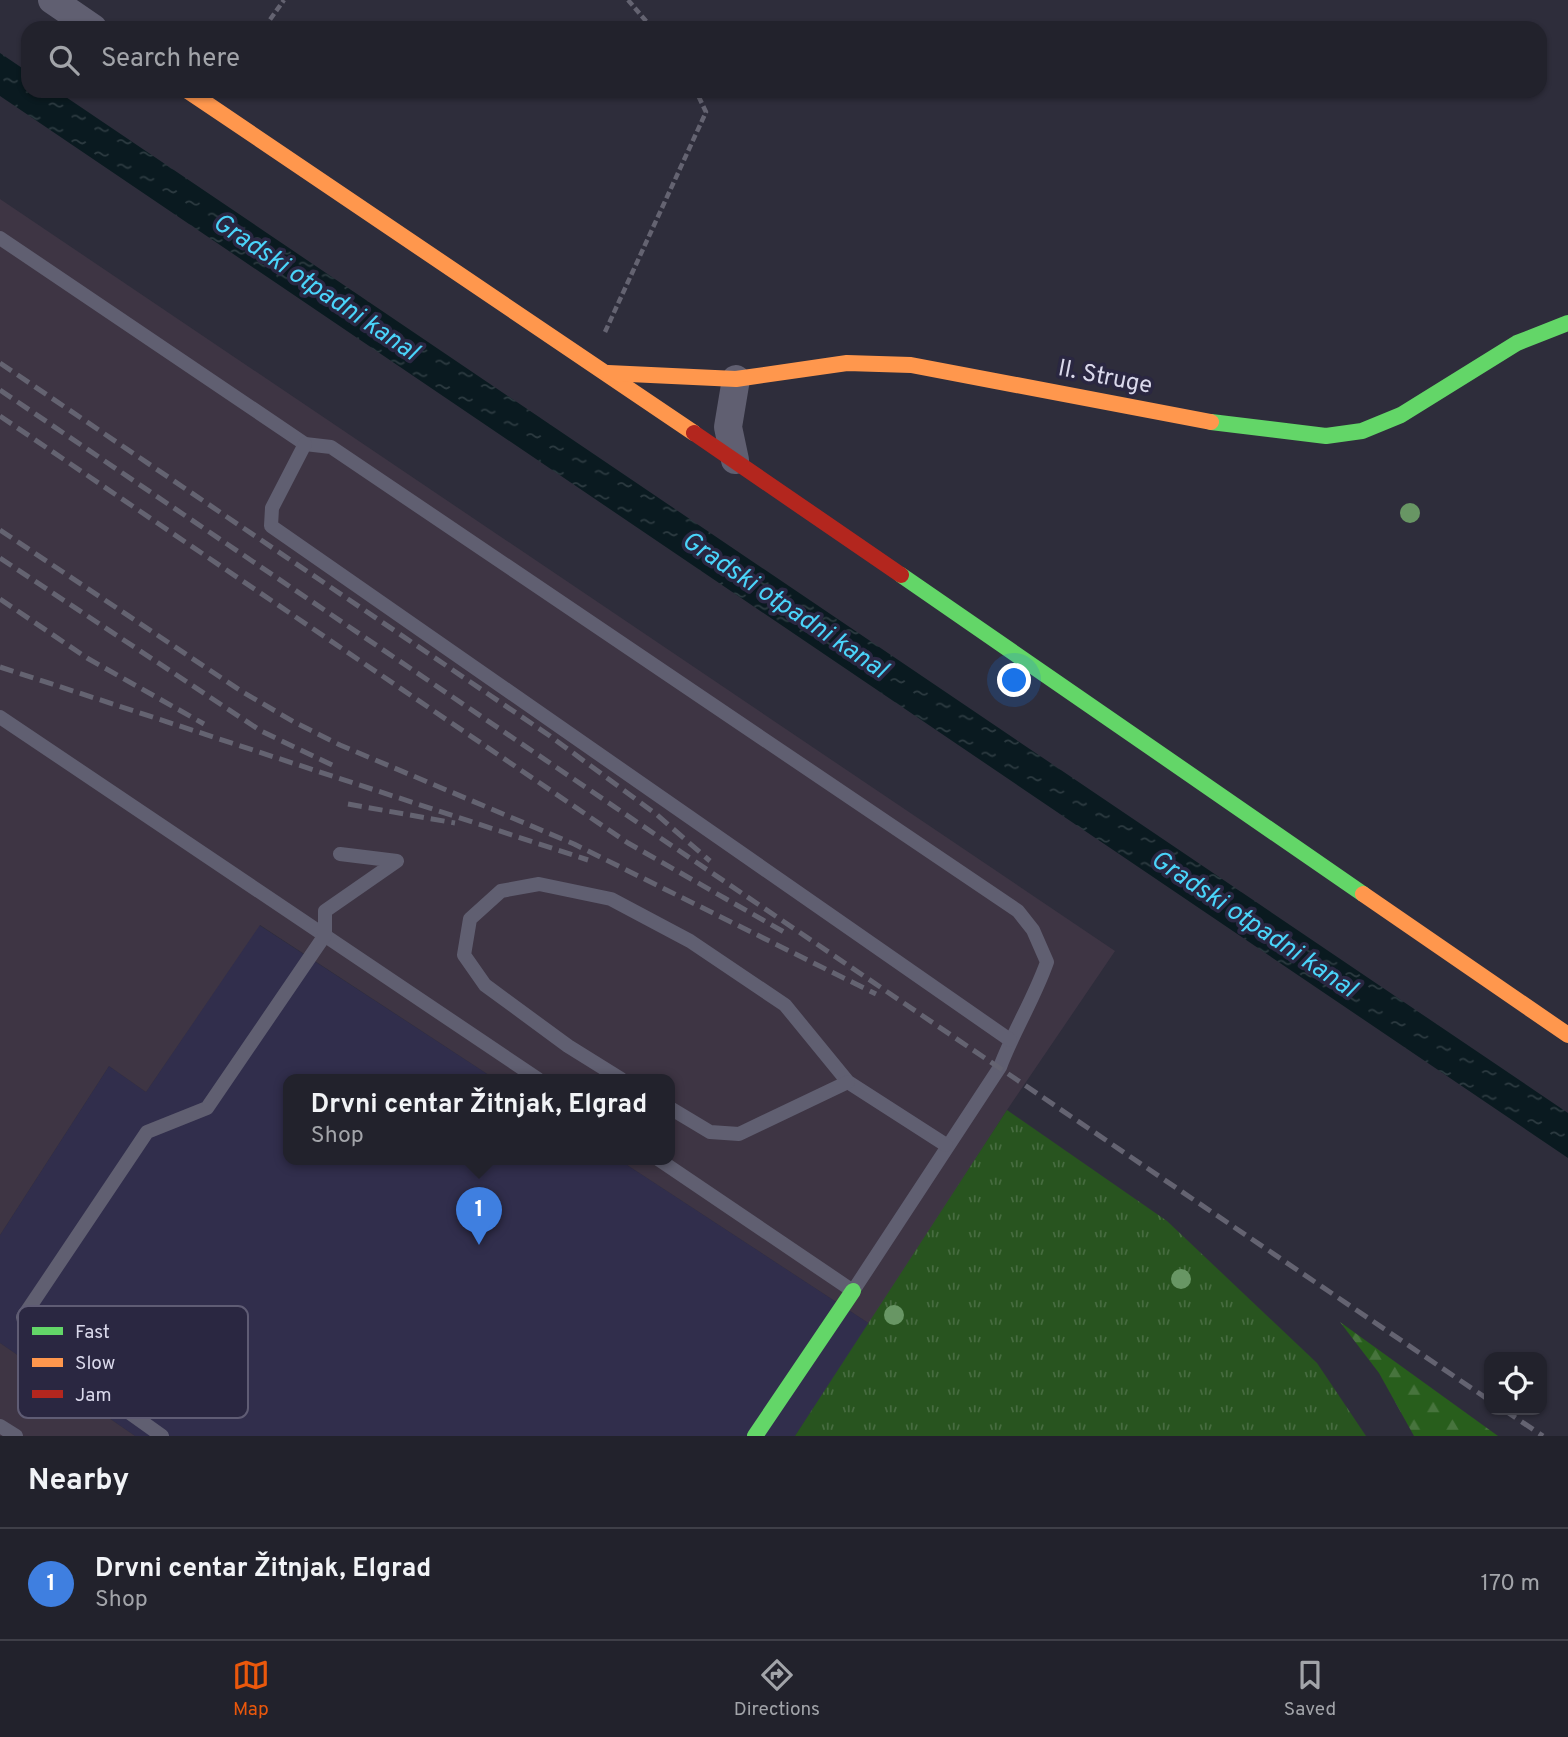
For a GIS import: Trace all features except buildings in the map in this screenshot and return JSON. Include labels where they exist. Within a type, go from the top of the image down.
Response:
[{"type":"street","points":[[51,0],[82,21]]},
{"type":"street","points":[[198,98],[592,362],[1568,1035]]},
{"type":"street","name":"II. Struge","points":[[608,373],[736,379],[847,363],[911,365],[1239,427],[1326,436],[1362,431],[1401,415],[1517,343],[1568,323]]},
{"type":"street","points":[[735,460],[728,427],[736,379]]},
{"type":"street","points":[[755,1436],[853,1291]]},
{"type":"lane","points":[[0,238],[305,444],[331,447],[1018,911],[1033,930],[1047,962],[1035,997],[1010,1040],[1000,1067],[946,1145],[853,1291],[667,1165]]},
{"type":"lane","points":[[305,444],[272,508],[271,526],[1010,1040]]},
{"type":"lane","points":[[0,717],[531,1074]]},
{"type":"lane","points":[[30,1306],[147,1132],[207,1108],[325,935],[325,911],[397,861],[340,854]]},
{"type":"lane","points":[[613,1074],[568,1046],[485,985],[464,955],[470,919],[501,891],[539,884],[611,899],[691,941],[785,1005],[848,1082],[946,1145]]},
{"type":"lane","points":[[675,1111],[709,1132],[739,1134],[848,1082]]},
{"type":"lane","points":[[137,1418],[162,1436]]},
{"type":"lane","points":[[0,1426],[16,1436]]},
{"type":"path","points":[[269,21],[285,0]]},
{"type":"path","points":[[628,0],[646,21]]},
{"type":"path","points":[[592,362],[706,112],[699,98]]},
{"type":"shaded area","points":[[0,199],[1115,951],[1007,1110],[870,1324],[627,1165],[675,1165],[675,1074],[487,1074],[260,925],[146,1092],[109,1066],[0,1235]]},
{"type":"shaded area","points":[[259,925],[487,1074],[283,1074],[283,1165],[627,1165],[870,1324],[795,1436],[135,1436],[109,1418],[248,1418],[248,1306],[18,1306],[18,1355],[0,1343],[0,1235],[109,1066],[146,1092]]},
{"type":"shaded area","points":[[0,1343],[18,1355],[18,1418],[109,1418],[135,1436],[0,1436]]},
{"type":"green space","points":[[1007,1110],[1167,1221],[1317,1363],[1366,1436],[795,1436]]},
{"type":"green space","points":[[1340,1322],[1498,1436],[1414,1436],[1379,1373]]},
{"type":"water","name":"Gradski otpadni kanal","points":[[0,53],[21,67],[21,98],[67,98],[1568,1113],[1568,1158],[0,96]]},
{"type":"railway","points":[[0,363],[550,736],[656,814],[710,861]]},
{"type":"railway","points":[[0,390],[1484,1397]]},
{"type":"railway","points":[[0,416],[628,843],[784,932]]},
{"type":"railway","points":[[0,530],[241,691],[294,722],[340,745],[574,844],[876,994]]},
{"type":"railway","points":[[0,558],[261,731],[334,766]]},
{"type":"railway","points":[[0,599],[87,658],[204,724]]},
{"type":"railway","points":[[0,667],[588,860]]},
{"type":"railway","points":[[348,804],[455,823]]},
{"type":"railway","points":[[1512,1415],[1543,1436]]},
{"type":"traffic: fast","points":[[1211,422],[1326,436],[1362,431],[1401,415],[1517,343],[1568,323]]},
{"type":"traffic: fast","points":[[901,575],[1363,894]]},
{"type":"traffic: fast","points":[[755,1436],[853,1291]]},
{"type":"traffic: slow","points":[[198,98],[694,433]]},
{"type":"traffic: slow","points":[[608,373],[736,379],[847,363],[911,365],[1211,422]]},
{"type":"traffic: slow","points":[[1363,894],[1568,1035]]},
{"type":"traffic: jam","points":[[694,433],[901,575]]},
{"type":"place","name":"Drvni centar Žitnjak, Elgrad","points":[[479,1245]]}]
